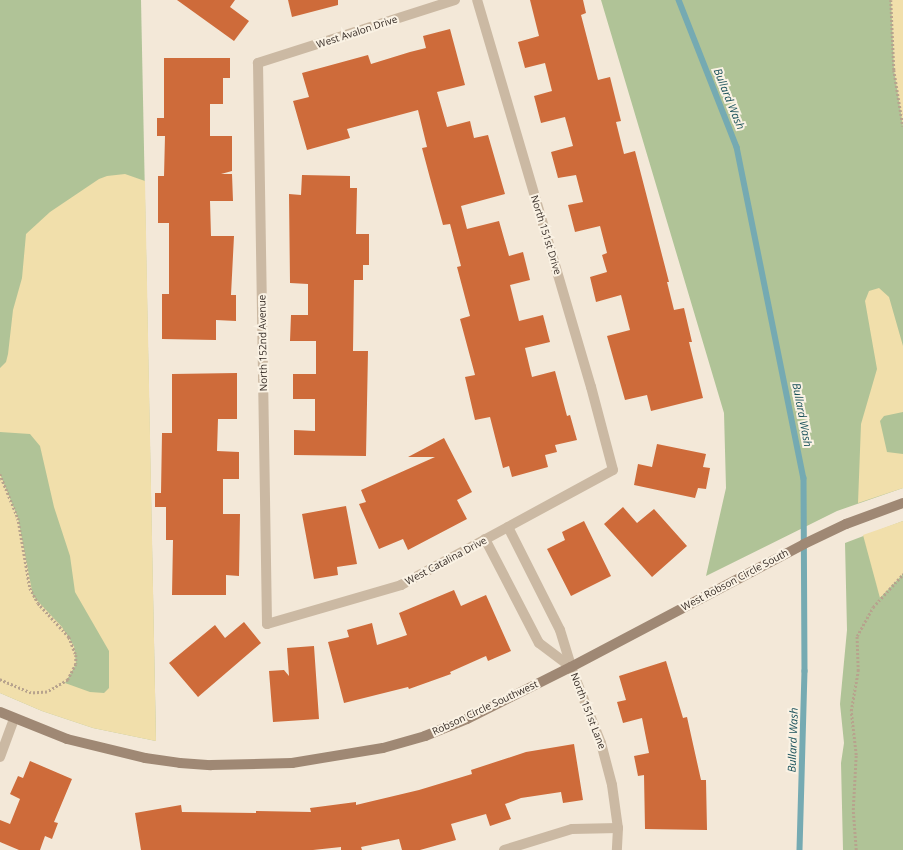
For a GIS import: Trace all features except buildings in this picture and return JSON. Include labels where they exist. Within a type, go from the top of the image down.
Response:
[{"type":"street","name":"West Avalon Drive","points":[[258,63],[455,0]]},
{"type":"street","name":"North 151st Drive","points":[[477,0],[589,379],[613,470]]},
{"type":"street","name":"North 152nd Avenue","points":[[258,63],[267,624]]},
{"type":"street","name":"West Catalina Drive","points":[[267,624],[400,585],[613,470]]},
{"type":"street","name":"West Robson Circle South","points":[[571,667],[804,544],[846,524],[903,503]]},
{"type":"street","name":"North 151st Lane","points":[[508,527],[560,630],[571,667],[601,743],[612,785],[618,828],[616,850]]},
{"type":"street","name":"North 151st Lane","points":[[485,539],[539,643],[571,667]]},
{"type":"street","name":"Robson Circle Southwest","points":[[0,712],[14,719],[67,739],[145,758],[212,765],[292,764],[383,748],[425,736],[468,718],[571,667]]},
{"type":"street","points":[[0,757],[14,719]]},
{"type":"street","points":[[504,850],[572,829],[618,828]]},
{"type":"path","points":[[891,0],[894,70],[903,126]]},
{"type":"path","points":[[0,474],[18,518],[33,596],[70,637],[76,656],[76,664],[68,680],[54,690],[31,693],[0,680]]},
{"type":"path","points":[[856,850],[853,810],[856,755],[851,711],[858,671],[858,636],[873,607],[903,574]]},
{"type":"green space","points":[[0,0],[141,0],[156,741],[93,728],[42,711],[0,693]]},
{"type":"green space","points":[[601,0],[903,0],[903,488],[837,511],[706,576],[726,488],[724,413]]},
{"type":"green space","points":[[903,521],[903,850],[843,850],[841,763],[844,743],[840,704],[847,630],[845,543]]},
{"type":"sand","points":[[891,0],[903,0],[903,126],[894,70]]},
{"type":"sand","points":[[125,174],[145,181],[156,741],[93,728],[42,711],[0,693],[0,474],[18,518],[33,596],[62,627],[74,646],[76,664],[65,683],[90,692],[104,693],[109,688],[109,651],[75,592],[70,556],[54,507],[40,446],[30,434],[0,432],[0,368],[6,362],[8,354],[13,310],[22,278],[26,234],[50,212],[99,179],[107,176]]},
{"type":"sand","points":[[879,288],[889,297],[903,346],[903,412],[884,416],[880,421],[887,452],[903,454],[903,488],[858,503],[861,424],[877,369],[865,301],[869,291]]},
{"type":"sand","points":[[903,521],[903,574],[880,598],[863,535]]},
{"type":"waterway","name":"Bullard Wash","points":[[679,0],[737,147],[804,478],[805,671],[800,850]]}]
